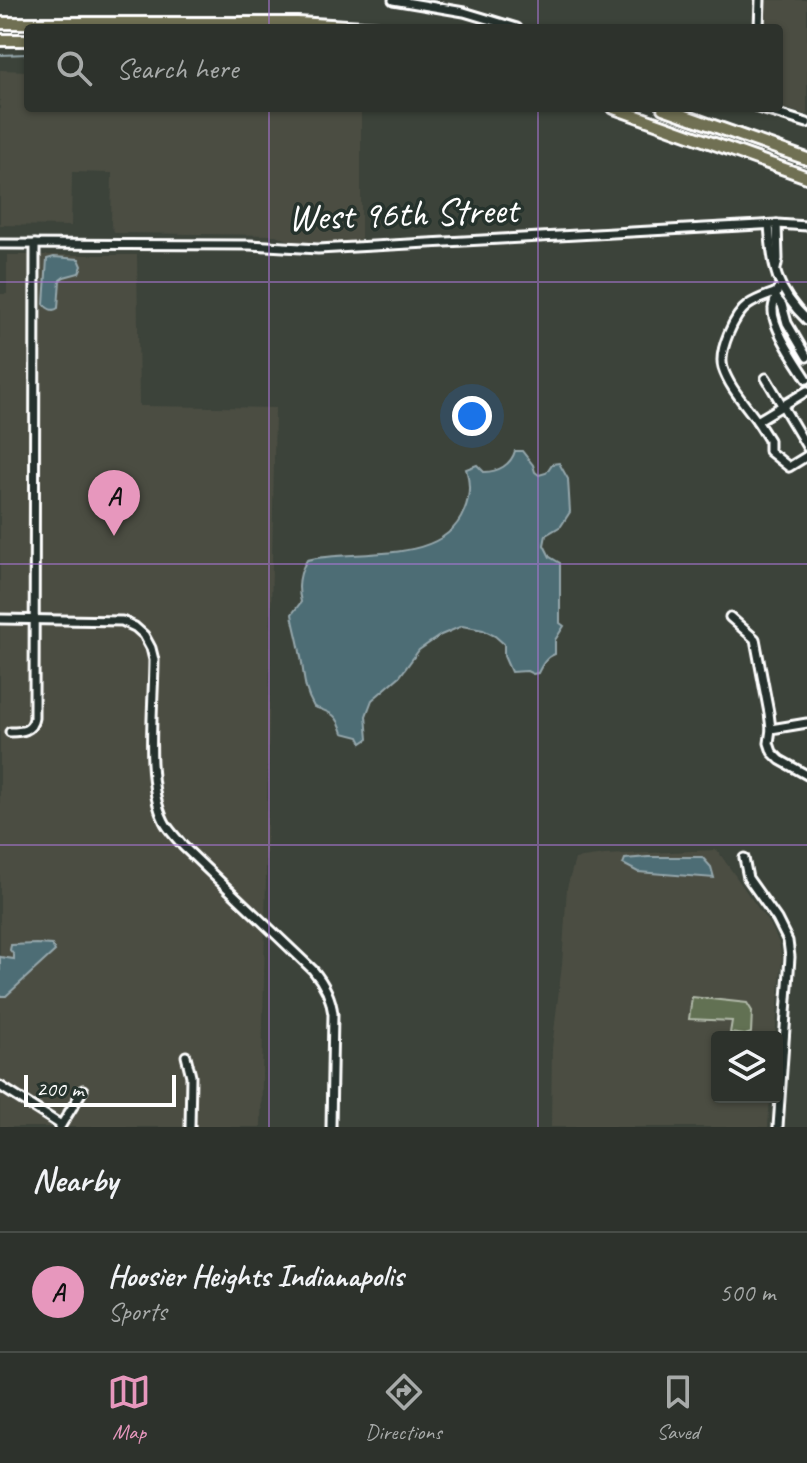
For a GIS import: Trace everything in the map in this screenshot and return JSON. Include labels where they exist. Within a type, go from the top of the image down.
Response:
[{"type":"highway","points":[[0,23],[330,24]]},
{"type":"highway","points":[[0,40],[24,40]]},
{"type":"highway","points":[[625,112],[807,177]]},
{"type":"highway","points":[[674,112],[807,159]]},
{"type":"street","points":[[393,0],[464,12],[504,24]]},
{"type":"street","points":[[759,24],[760,0]]},
{"type":"street","points":[[778,112],[807,123]]},
{"type":"street","points":[[773,225],[778,259],[775,272],[778,292],[787,323],[807,357]]},
{"type":"street","name":"West 96th Street","points":[[0,244],[250,245],[318,249],[773,225],[807,226]]},
{"type":"street","points":[[10,732],[28,729],[33,721],[35,244]]},
{"type":"street","points":[[778,292],[807,320]]},
{"type":"street","points":[[778,292],[773,307],[776,320],[807,379]]},
{"type":"street","points":[[778,292],[746,306],[735,319],[721,359],[733,388],[769,440],[771,455],[789,467],[807,456]]},
{"type":"street","points":[[766,378],[807,447]]},
{"type":"street","points":[[757,421],[807,391]]},
{"type":"street","points":[[730,617],[755,639],[771,729],[769,743],[772,752],[807,775]]},
{"type":"street","points":[[0,619],[117,620],[128,623],[144,635],[154,660],[155,795],[165,824],[183,846],[313,970],[327,990],[333,1018],[331,1127]]},
{"type":"street","points":[[771,729],[807,723]]},
{"type":"street","points":[[744,858],[748,878],[777,919],[788,941],[790,957],[778,1127]]},
{"type":"street","points":[[186,1056],[191,1076],[190,1127]]},
{"type":"street","points":[[0,1086],[60,1126],[83,1090]]},
{"type":"shaded area","points":[[766,0],[807,0],[807,115],[783,108],[783,24],[765,24]]},
{"type":"shaded area","points":[[0,70],[24,71],[24,112],[361,112],[361,239],[350,242],[293,242],[276,235],[115,233],[111,225],[112,173],[72,172],[71,226],[0,225]]},
{"type":"shaded area","points":[[7,255],[137,255],[139,406],[275,408],[261,1127],[0,1127],[0,294],[7,294]]},
{"type":"shaded area","points":[[717,850],[772,928],[782,959],[776,1031],[711,1031],[711,1103],[770,1103],[768,1127],[551,1127],[552,1048],[567,888],[575,859]]},
{"type":"green space","points":[[692,997],[747,1003],[752,1011],[751,1031],[730,1031],[732,1021],[689,1019]]},
{"type":"water","points":[[47,259],[79,259],[82,266],[79,273],[60,280],[58,308],[52,310],[44,304]]},
{"type":"water","points":[[515,451],[522,451],[539,475],[546,473],[552,464],[559,463],[568,479],[570,512],[561,526],[546,535],[544,545],[550,557],[560,563],[560,623],[564,626],[555,640],[555,654],[547,659],[538,673],[511,672],[504,656],[504,644],[483,630],[462,626],[419,650],[400,676],[372,700],[366,716],[368,739],[362,743],[359,737],[343,733],[333,715],[314,707],[306,686],[292,614],[301,602],[300,580],[307,560],[394,552],[437,541],[453,529],[464,511],[469,490],[466,469],[477,465],[484,472],[494,471],[507,464]]},
{"type":"water","points":[[702,857],[711,867],[714,878],[638,872],[623,864],[625,859]]},
{"type":"water","points":[[11,945],[52,945],[55,951],[6,996],[0,996],[0,957],[14,959]]},
{"type":"waterway","points":[[0,55],[24,54]]},
{"type":"place","name":"Hoosier Heights Indianapolis","points":[[114,536]]}]
